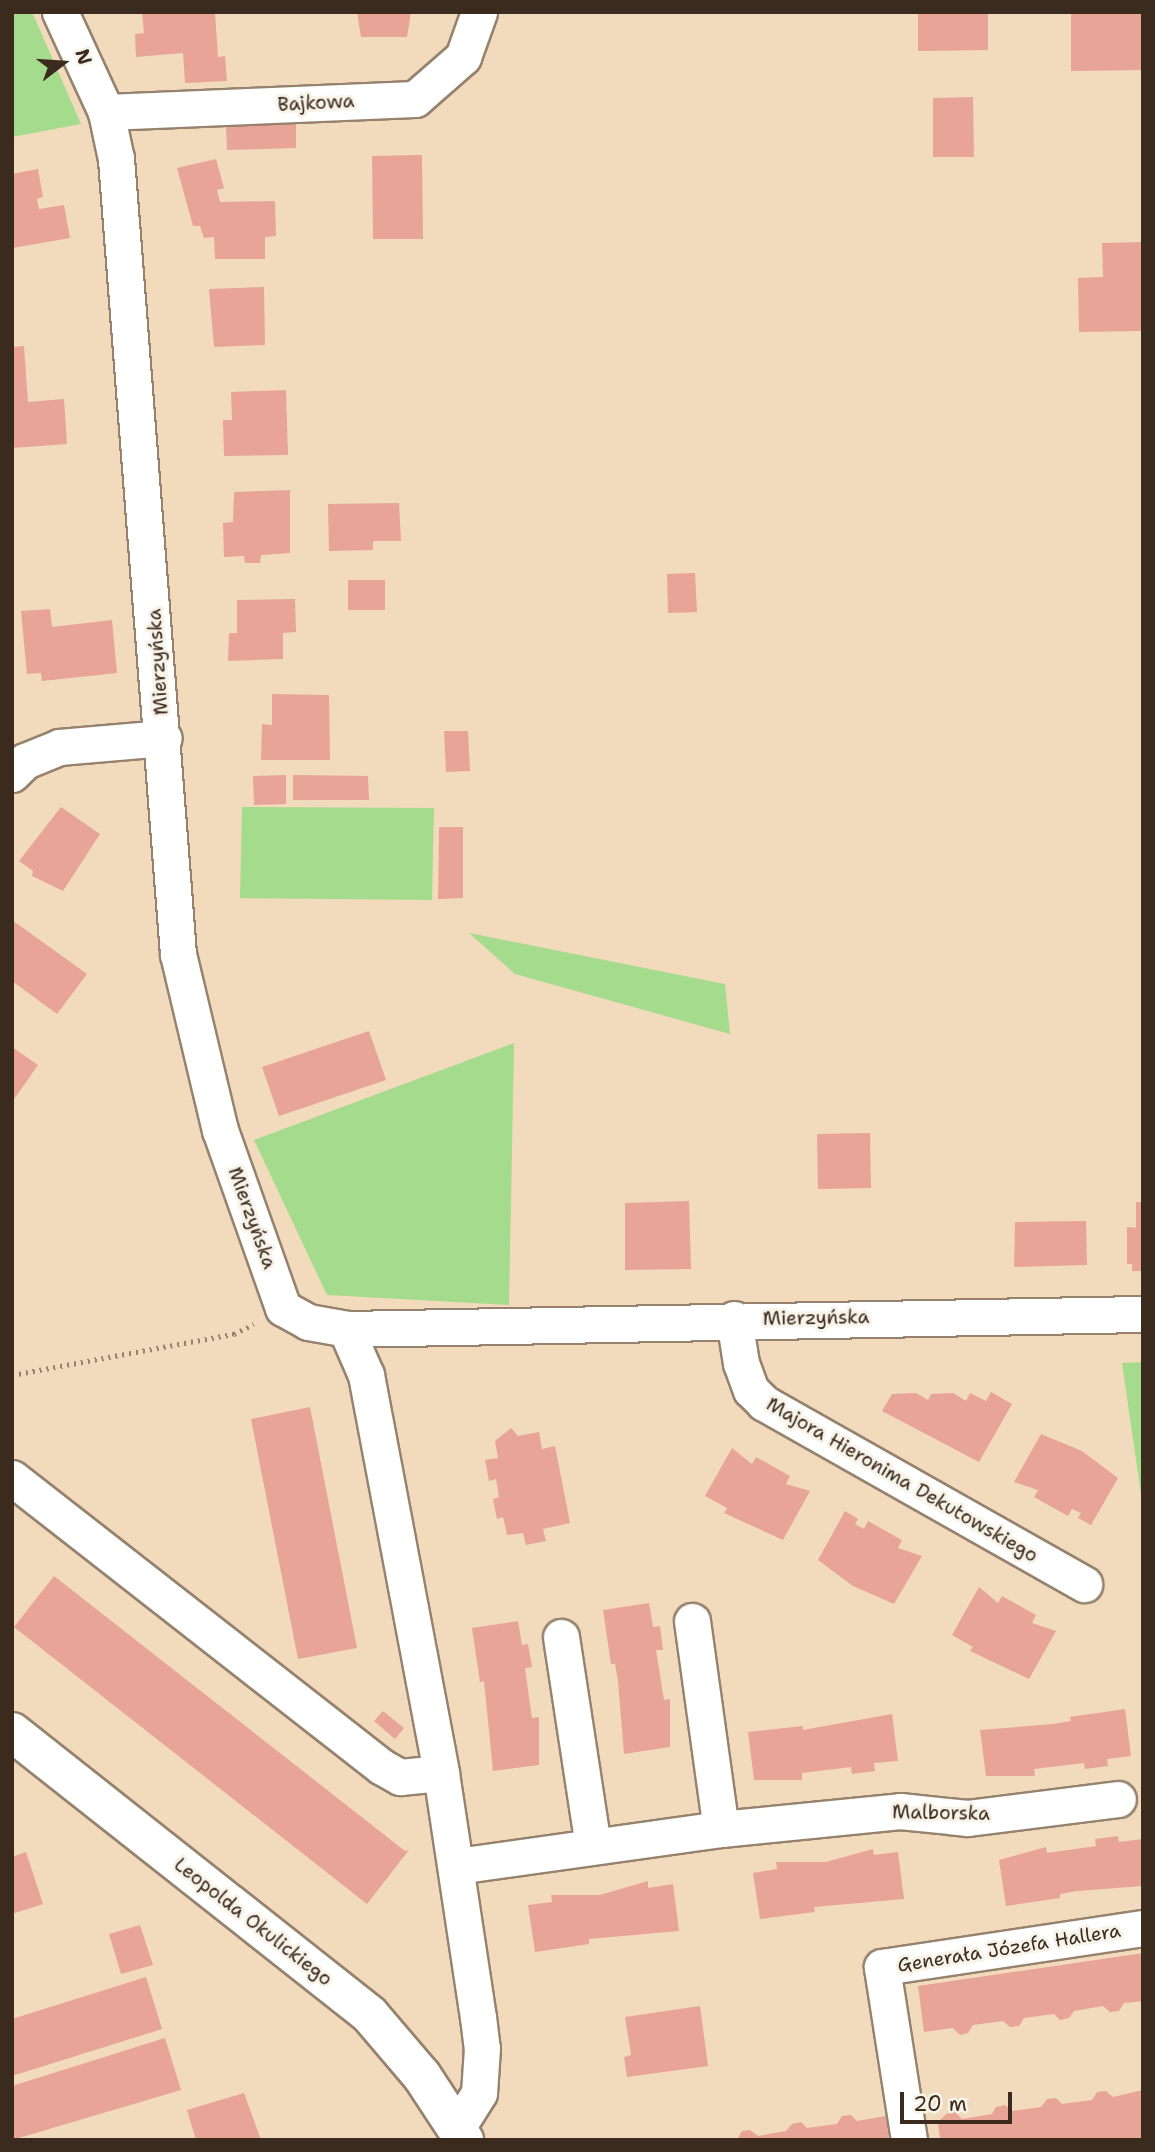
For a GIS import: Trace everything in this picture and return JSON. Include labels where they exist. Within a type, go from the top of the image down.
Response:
[{"type":"street","name":"Mierzyńska","points":[[60,12],[106,112],[127,251],[178,954],[195,1036],[220,1130],[284,1308],[308,1322],[346,1329],[734,1319],[1143,1314]]},
{"type":"street","name":"Bajkowa","points":[[106,112],[415,99],[463,57],[479,12]]},
{"type":"street","points":[[12,774],[25,761],[59,747],[164,738]]},
{"type":"street","name":"Majora Hieronima Dekutowskiego","points":[[734,1319],[741,1363],[751,1390],[764,1403],[1084,1584]]},
{"type":"street","points":[[346,1329],[366,1375],[457,1866],[482,2048],[479,2093],[461,2134]]},
{"type":"street","points":[[12,1478],[382,1767],[400,1777],[441,1773]]},
{"type":"street","points":[[692,1621],[721,1829]]},
{"type":"street","points":[[561,1637],[593,1845]]},
{"type":"street","name":"Leopolda Okulickiego","points":[[12,1732],[370,2015],[417,2069],[461,2134]]},
{"type":"street","name":"Malborska","points":[[457,1866],[721,1829],[900,1811],[968,1818],[1118,1800]]},
{"type":"street","name":"Generała Józefa Hallera","points":[[909,2140],[882,1967],[1143,1928]]},
{"type":"path","points":[[12,1375],[234,1334],[284,1308]]},
{"type":"green space","points":[[12,12],[32,12],[81,124],[12,137]]},
{"type":"green space","points":[[242,807],[434,808],[432,900],[240,898]]},
{"type":"green space","points":[[469,933],[725,984],[730,1034],[515,974]]},
{"type":"green space","points":[[514,1043],[509,1305],[327,1295],[254,1140]]},
{"type":"green space","points":[[1143,1362],[1143,1508],[1122,1363]]},
{"type":"building","points":[[142,12],[215,12],[218,57],[225,56],[227,81],[185,83],[183,53],[136,57],[135,34],[144,33]]},
{"type":"building","points":[[357,12],[411,12],[407,37],[361,37]]},
{"type":"building","points":[[918,12],[988,12],[988,50],[918,51]]},
{"type":"building","points":[[1071,12],[1143,12],[1143,70],[1071,71]]},
{"type":"building","points":[[973,97],[974,157],[933,157],[933,98]]},
{"type":"building","points":[[296,124],[296,148],[227,150],[226,126]]},
{"type":"building","points":[[422,155],[423,239],[373,239],[372,156]]},
{"type":"building","points":[[216,159],[224,188],[217,190],[220,202],[275,201],[276,236],[265,237],[265,259],[215,259],[214,237],[204,238],[200,226],[193,226],[177,168]]},
{"type":"building","points":[[38,169],[43,197],[37,199],[39,209],[64,205],[70,238],[12,248],[12,174]]},
{"type":"building","points":[[1143,242],[1143,331],[1079,332],[1078,278],[1103,277],[1102,243]]},
{"type":"building","points":[[264,287],[265,345],[214,347],[209,289]]},
{"type":"building","points":[[24,346],[28,402],[64,399],[67,444],[12,448],[12,347]]},
{"type":"building","points":[[286,390],[288,455],[224,456],[223,420],[232,420],[231,392]]},
{"type":"building","points":[[290,490],[290,553],[261,555],[260,563],[245,563],[244,556],[224,557],[223,523],[233,522],[234,492]]},
{"type":"building","points":[[399,503],[401,541],[373,541],[373,550],[329,551],[328,504]]},
{"type":"building","points":[[695,573],[697,612],[668,613],[667,574]]},
{"type":"building","points":[[348,580],[385,580],[385,610],[348,610]]},
{"type":"building","points":[[295,599],[296,632],[283,633],[283,659],[228,661],[229,633],[237,633],[237,600]]},
{"type":"building","points":[[50,609],[52,627],[112,620],[117,673],[42,681],[41,673],[27,674],[21,611]]},
{"type":"building","points":[[272,694],[329,695],[330,760],[261,760],[262,724],[272,725]]},
{"type":"building","points":[[444,731],[468,731],[470,771],[446,772]]},
{"type":"building","points":[[286,775],[286,804],[254,805],[253,776]]},
{"type":"building","points":[[293,775],[368,776],[369,800],[293,800]]},
{"type":"building","points":[[61,807],[100,834],[63,891],[32,876],[33,871],[19,861]]},
{"type":"building","points":[[439,827],[463,827],[463,898],[438,899]]},
{"type":"building","points":[[12,920],[87,974],[57,1014],[12,981]]},
{"type":"building","points":[[369,1031],[386,1080],[279,1116],[262,1067]]},
{"type":"building","points":[[12,1047],[38,1065],[12,1102]]},
{"type":"building","points":[[870,1133],[871,1188],[818,1189],[817,1134]]},
{"type":"building","points":[[689,1201],[691,1269],[625,1270],[625,1203]]},
{"type":"building","points":[[1136,1202],[1143,1202],[1143,1271],[1132,1271],[1132,1264],[1127,1264],[1127,1227],[1136,1228]]},
{"type":"building","points":[[1086,1221],[1087,1265],[1014,1267],[1015,1222]]},
{"type":"building","points":[[991,1392],[1012,1404],[979,1462],[882,1411],[892,1394],[916,1393],[928,1400],[931,1394],[953,1393],[966,1401],[970,1393],[986,1401]]},
{"type":"building","points":[[310,1407],[357,1648],[298,1659],[251,1419]]},
{"type":"building","points":[[511,1428],[518,1436],[539,1432],[542,1449],[555,1446],[570,1523],[543,1529],[546,1541],[526,1545],[523,1533],[507,1535],[503,1517],[497,1519],[493,1499],[499,1497],[496,1479],[489,1481],[485,1460],[498,1458],[495,1441]]},
{"type":"building","points":[[1041,1434],[1082,1451],[1118,1478],[1091,1525],[1078,1518],[1081,1513],[1072,1509],[1068,1516],[1034,1497],[1038,1490],[1014,1482]]},
{"type":"building","points":[[732,1448],[752,1464],[756,1457],[790,1476],[786,1484],[810,1491],[783,1540],[724,1513],[727,1508],[705,1496]]},
{"type":"building","points":[[845,1511],[858,1519],[855,1524],[864,1529],[868,1521],[902,1540],[898,1548],[922,1556],[894,1604],[853,1586],[818,1560]]},
{"type":"building","points":[[54,1576],[405,1851],[409,1850],[367,1904],[14,1627]]},
{"type":"building","points":[[979,1587],[998,1603],[1002,1596],[1036,1615],[1032,1623],[1056,1631],[1029,1679],[970,1651],[973,1647],[952,1635]]},
{"type":"building","points":[[649,1603],[653,1627],[660,1626],[663,1650],[656,1650],[664,1700],[670,1699],[670,1747],[624,1754],[618,1681],[615,1664],[611,1664],[603,1610]]},
{"type":"building","points":[[518,1621],[522,1645],[528,1644],[532,1667],[525,1668],[532,1718],[539,1717],[539,1765],[493,1771],[484,1681],[480,1682],[472,1628]]},
{"type":"building","points":[[1125,1709],[1131,1756],[1107,1759],[1108,1766],[1085,1769],[1084,1763],[1034,1769],[1035,1776],[986,1776],[980,1730],[1053,1724],[1071,1721],[1070,1717]]},
{"type":"building","points":[[383,1711],[404,1728],[395,1739],[374,1721]]},
{"type":"building","points":[[892,1714],[898,1761],[874,1763],[875,1771],[852,1774],[851,1767],[802,1773],[802,1780],[754,1780],[748,1732],[803,1726],[803,1730]]},
{"type":"building","points":[[1118,1836],[1119,1842],[1143,1839],[1143,1886],[1077,1891],[1060,1894],[1060,1898],[1006,1906],[999,1860],[1046,1847],[1047,1853],[1096,1846],[1095,1839]]},
{"type":"building","points":[[873,1849],[874,1855],[898,1852],[904,1899],[814,1907],[815,1912],[760,1919],[753,1873],[777,1869],[776,1862],[826,1862]]},
{"type":"building","points":[[26,1852],[43,1904],[12,1914],[12,1857]]},
{"type":"building","points":[[648,1881],[648,1888],[673,1884],[679,1931],[589,1939],[589,1944],[535,1952],[528,1905],[552,1902],[551,1895],[600,1895]]},
{"type":"building","points":[[140,1925],[153,1965],[121,1974],[109,1934]]},
{"type":"building","points":[[1143,1953],[1143,2001],[1124,2003],[1119,2011],[1110,2012],[1103,2006],[1074,2011],[1069,2018],[1060,2020],[1054,2014],[1024,2018],[1019,2026],[1010,2027],[1003,2021],[973,2025],[968,2033],[960,2035],[953,2028],[924,2032],[918,1986]]},
{"type":"building","points":[[146,1977],[162,2029],[12,2076],[12,2019]]},
{"type":"building","points":[[700,2006],[708,2066],[627,2077],[624,2057],[631,2055],[625,2017]]},
{"type":"building","points":[[165,2038],[181,2090],[12,2140],[12,2086]]},
{"type":"building","points":[[1143,2090],[1143,2140],[940,2140],[938,2122],[946,2114],[955,2112],[962,2119],[992,2114],[996,2107],[1005,2105],[1012,2111],[1041,2107],[1047,2099],[1056,2098],[1062,2104],[1092,2100],[1097,2092],[1106,2091],[1113,2097]]},
{"type":"building","points":[[244,2093],[261,2140],[196,2140],[187,2110]]},
{"type":"building","points":[[851,2115],[857,2121],[886,2116],[889,2140],[737,2140],[742,2131],[750,2130],[758,2136],[786,2131],[792,2124],[801,2122],[807,2128],[837,2124],[842,2116]]}]
